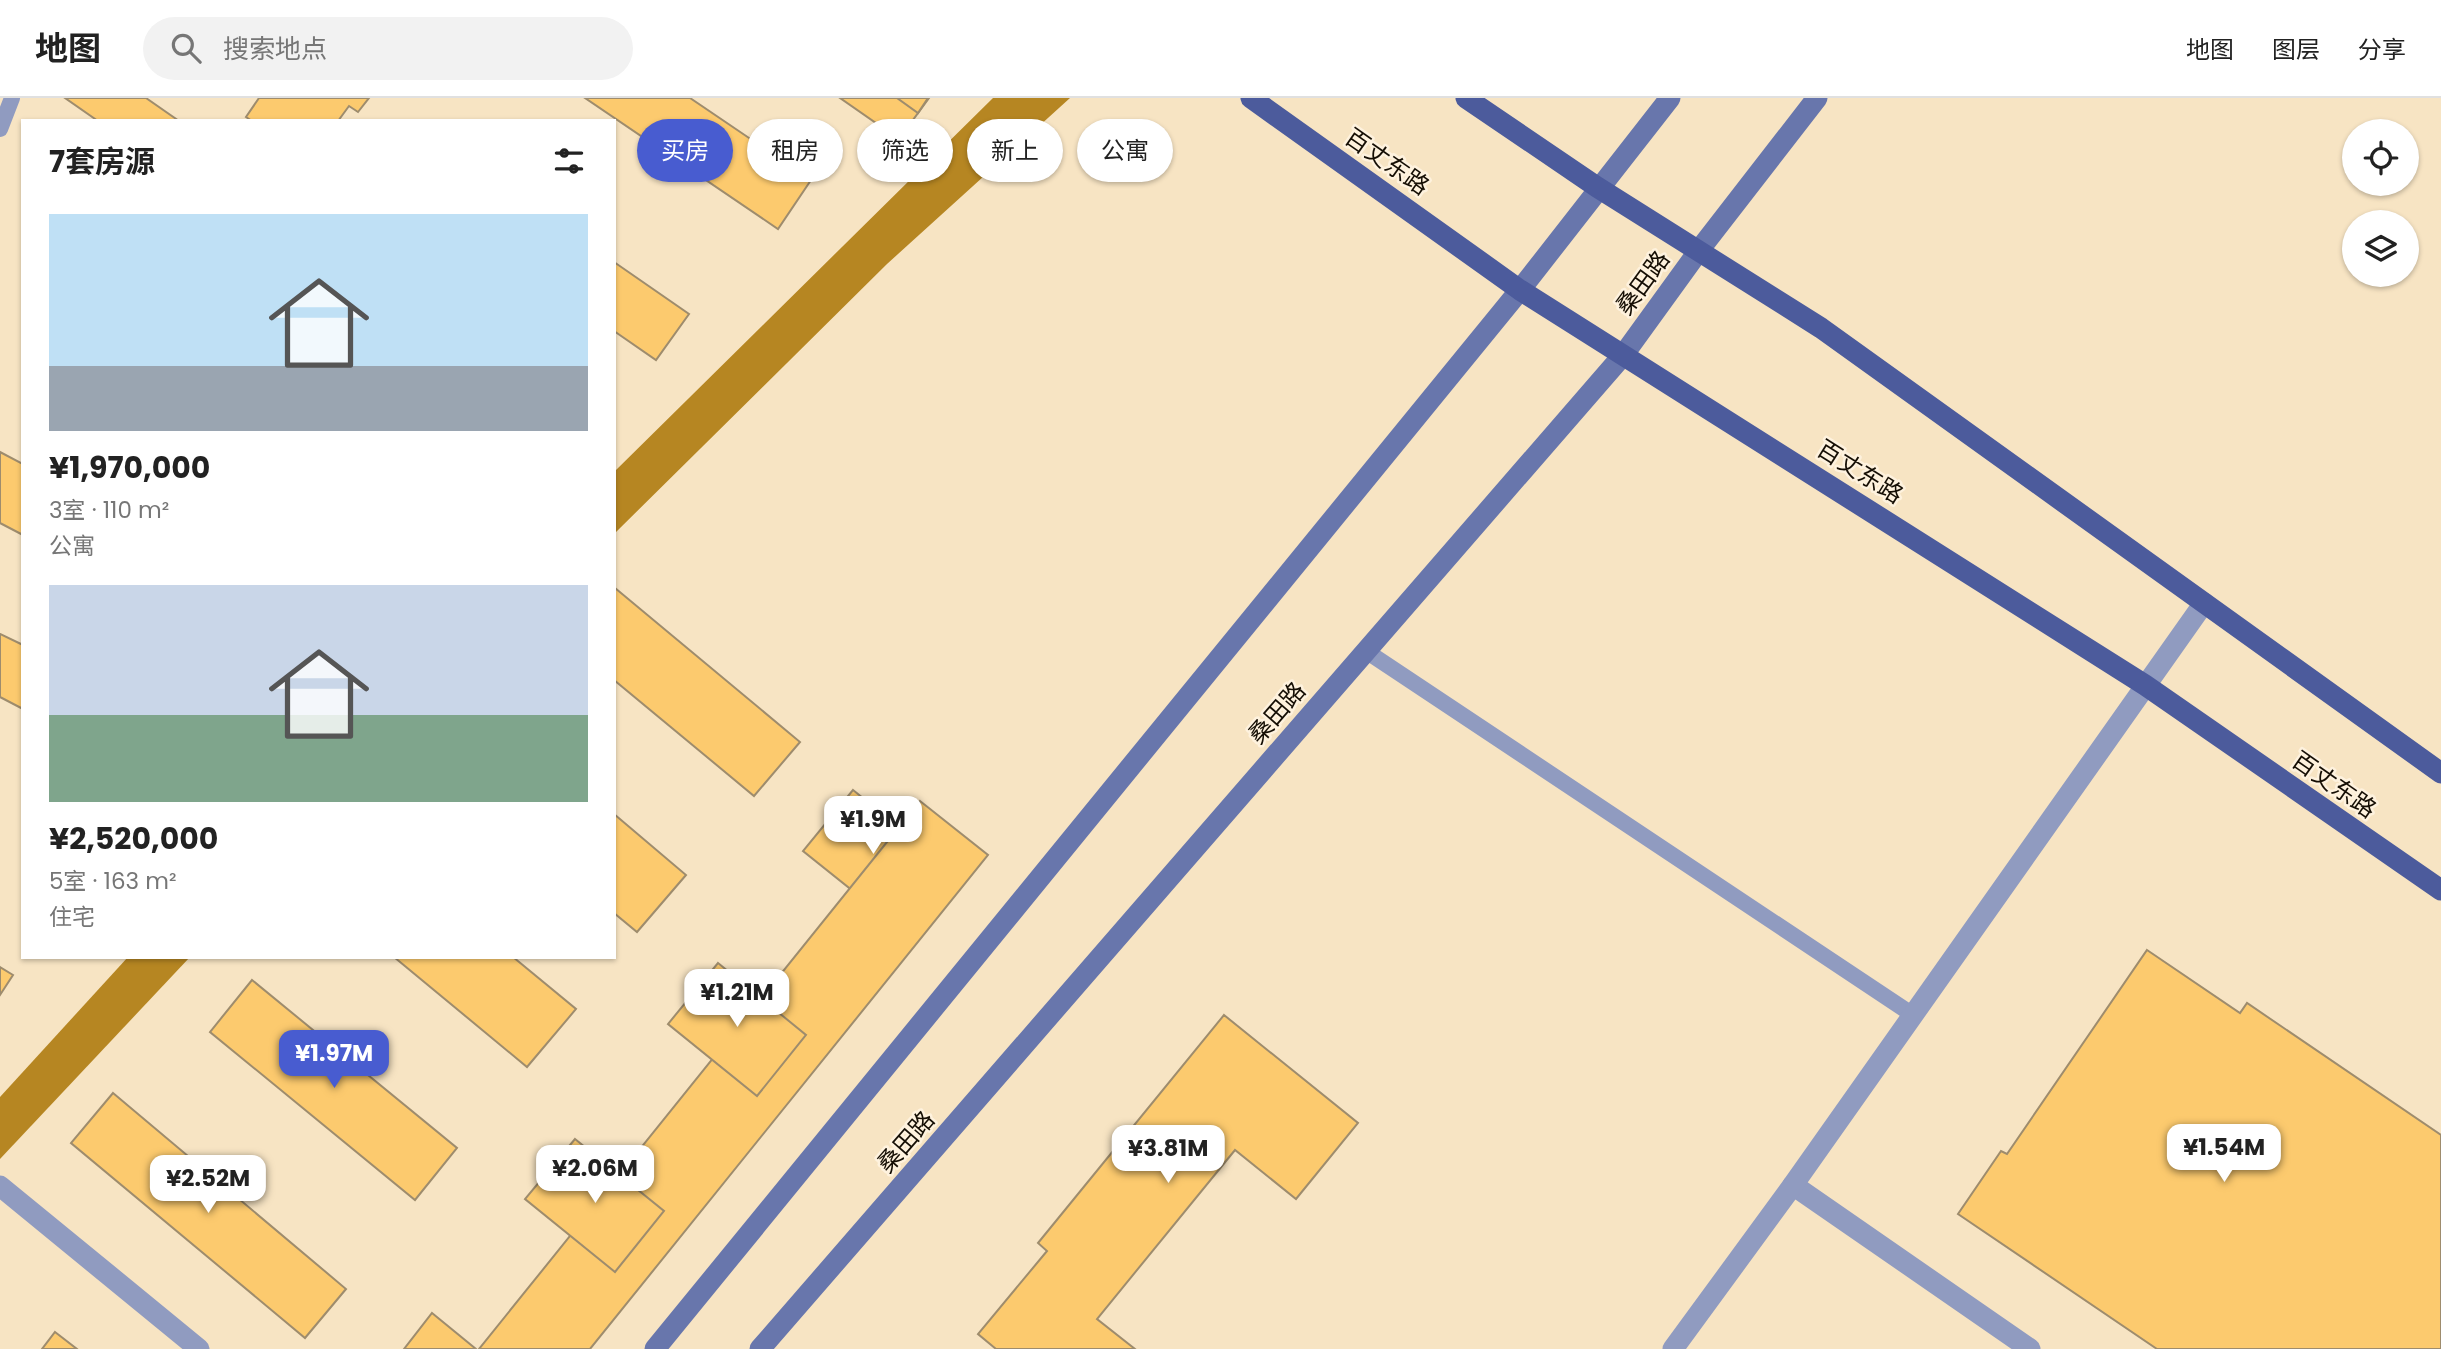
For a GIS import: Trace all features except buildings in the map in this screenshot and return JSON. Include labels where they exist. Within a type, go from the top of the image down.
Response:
[{"type":"main road","name":"百丈东路","points":[[1251,98],[1520,290],[2146,685],[2441,890]]},
{"type":"main road","points":[[1466,98],[1597,187],[1700,249],[1821,328],[2441,773]]},
{"type":"main road","points":[[655,1349],[1520,290],[1597,187],[1670,98]]},
{"type":"main road","name":"桑田路","points":[[760,1349],[1625,354],[1700,249],[1817,98]]},
{"type":"street","points":[[1673,1349],[1793,1185],[2204,603]]},
{"type":"street","points":[[1793,1185],[2030,1349]]},
{"type":"street","points":[[3,1188],[199,1349]]},
{"type":"lane","points":[[0,129],[12,98]]},
{"type":"lane","points":[[1366,651],[1913,1015]]},
{"type":"shaded area","points":[[993,98],[1070,98],[1047,119],[972,119]]},
{"type":"shaded area","points":[[967,124],[967,182],[977,182],[887,264],[616,532],[616,470],[908,182],[953,182],[953,137]]},
{"type":"shaded area","points":[[126,959],[188,959],[0,1159],[0,1097]]}]
